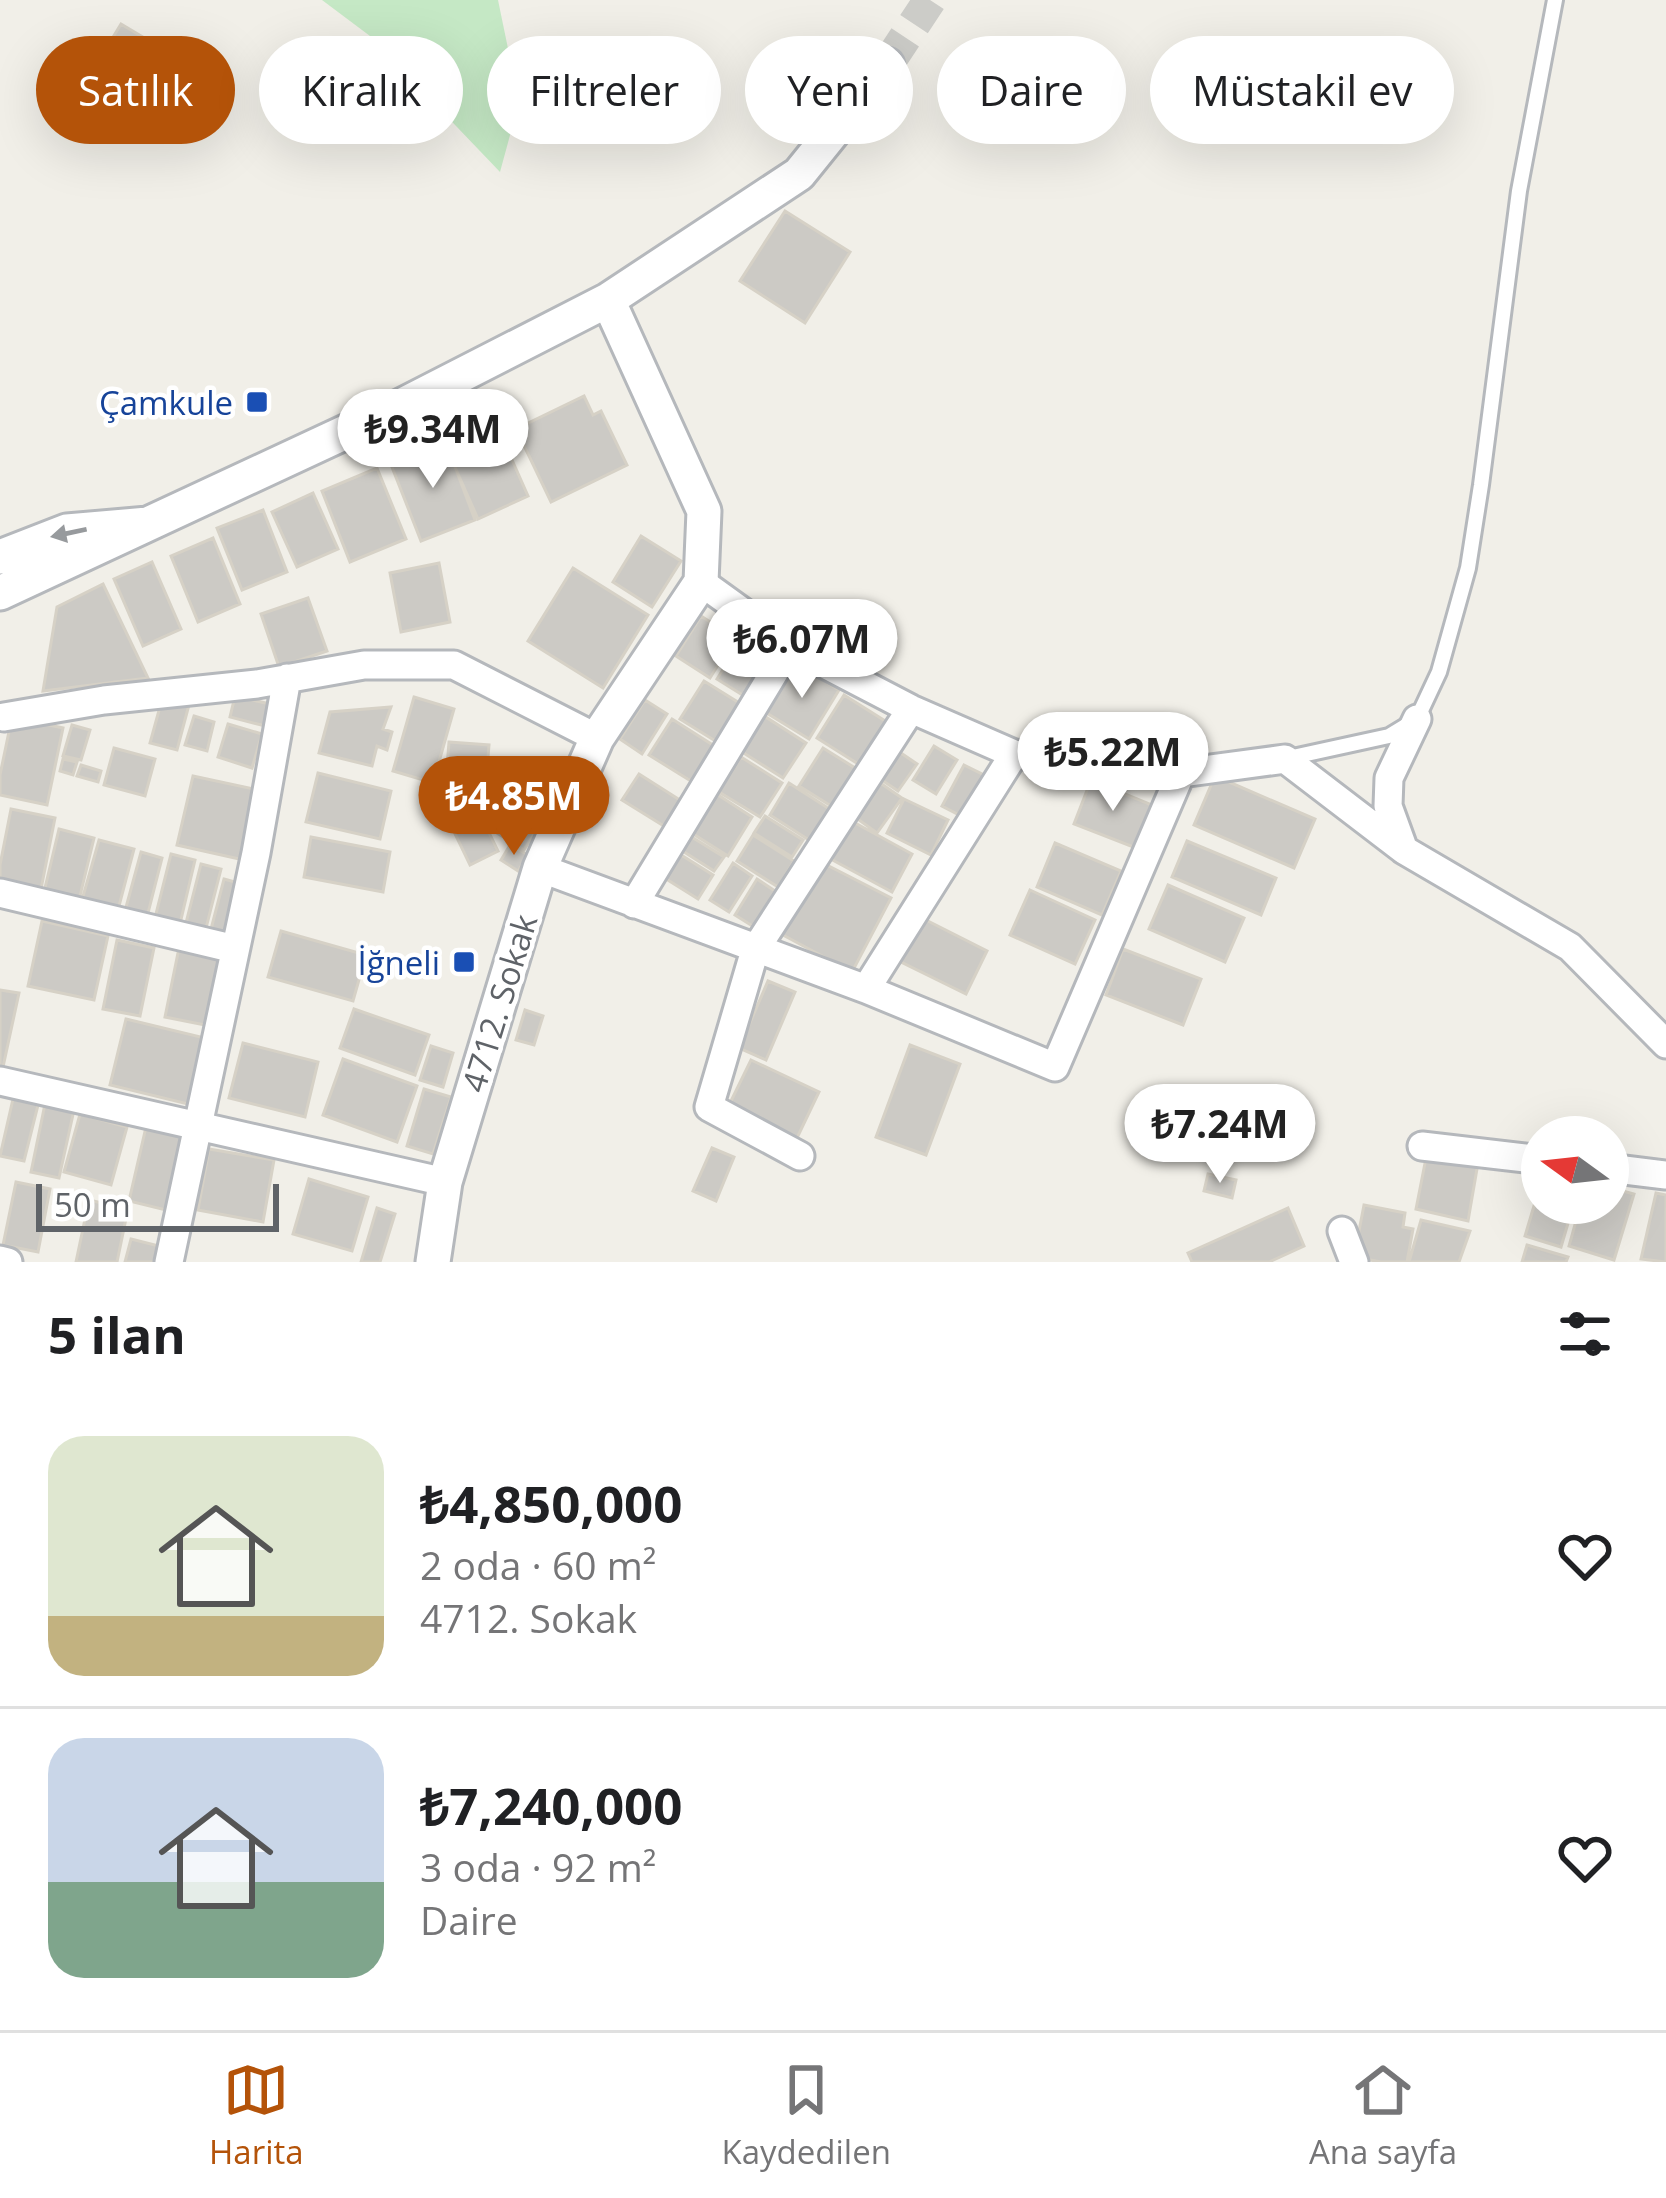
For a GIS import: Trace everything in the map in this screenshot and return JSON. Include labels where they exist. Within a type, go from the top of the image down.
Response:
[{"type":"street","points":[[0,592],[393,410],[608,301],[799,175],[823,144]]},
{"type":"street","points":[[608,301],[704,511],[701,582],[790,646],[910,709],[1014,754],[1181,773],[1285,759],[1404,850],[1570,947],[1666,1044]]},
{"type":"street","points":[[0,557],[67,531],[148,524]]},
{"type":"street","name":"4712. Sokak","points":[[433,1262],[445,1182],[540,868],[597,738],[701,582]]},
{"type":"street","points":[[634,904],[790,646]]},
{"type":"street","points":[[1,722],[104,700],[257,684],[364,664],[454,665],[597,738]]},
{"type":"street","points":[[169,1262],[256,853],[287,678]]},
{"type":"street","points":[[800,1156],[709,1106],[755,950],[910,709]]},
{"type":"street","points":[[1404,850],[1388,806],[1389,778],[1418,718]]},
{"type":"street","points":[[866,989],[1014,754]]},
{"type":"street","points":[[540,868],[866,989],[1055,1067],[1181,773]]},
{"type":"street","points":[[0,893],[236,949]]},
{"type":"street","points":[[0,1081],[445,1182]]},
{"type":"street","points":[[1422,1146],[1521,1158]]},
{"type":"street","points":[[1629,1171],[1666,1175]]},
{"type":"street","points":[[1342,1232],[1354,1262]]},
{"type":"lane","points":[[1285,759],[1389,736],[1418,718],[1439,672],[1468,568],[1519,190],[1555,0]]},
{"type":"green space","points":[[322,0],[498,0],[505,36],[487,36],[487,144],[508,144],[500,172],[463,133],[463,36],[370,36]]},
{"type":"building","points":[[121,24],[141,36],[114,36]]},
{"type":"building","points":[[785,211],[850,252],[805,323],[740,281]]},
{"type":"building","points":[[584,396],[593,415],[601,411],[627,465],[551,502],[516,429]]},
{"type":"building","points":[[493,417],[528,496],[478,519],[443,440]]},
{"type":"building","points":[[445,440],[475,520],[421,541],[390,462]]},
{"type":"building","points":[[377,468],[406,539],[350,562],[322,491]]},
{"type":"building","points":[[313,493],[338,549],[297,567],[272,512]]},
{"type":"building","points":[[263,510],[287,572],[242,590],[217,528]]},
{"type":"building","points":[[641,536],[681,561],[652,607],[613,582]]},
{"type":"building","points":[[213,538],[240,604],[198,622],[171,556]]},
{"type":"building","points":[[152,562],[181,629],[143,646],[114,579]]},
{"type":"building","points":[[439,563],[450,622],[401,632],[390,573]]},
{"type":"building","points":[[573,568],[648,615],[603,688],[528,641]]},
{"type":"building","points":[[103,584],[148,678],[43,691],[57,607]]},
{"type":"building","points":[[308,598],[327,651],[279,667],[261,614]]},
{"type":"building","points":[[701,616],[735,638],[710,678],[676,656]]},
{"type":"building","points":[[742,639],[777,661],[752,701],[717,679]]},
{"type":"building","points":[[796,663],[839,690],[809,739],[765,712]]},
{"type":"building","points":[[704,681],[741,704],[717,742],[680,719]]},
{"type":"building","points":[[844,695],[890,724],[863,767],[817,738]]},
{"type":"building","points":[[235,696],[270,704],[265,726],[230,717]]},
{"type":"building","points":[[414,697],[454,709],[433,783],[393,771]]},
{"type":"building","points":[[178,698],[190,701],[177,750],[150,743],[161,703],[176,707]]},
{"type":"building","points":[[645,700],[667,714],[642,754],[620,739]]},
{"type":"building","points":[[391,707],[383,729],[392,732],[387,750],[377,746],[372,766],[319,753],[330,712]]},
{"type":"building","points":[[761,714],[806,743],[783,778],[739,750]]},
{"type":"building","points":[[194,716],[214,722],[207,751],[185,745]]},
{"type":"building","points":[[12,717],[63,728],[47,805],[0,795]]},
{"type":"building","points":[[672,719],[716,747],[694,783],[649,755]]},
{"type":"building","points":[[228,724],[262,734],[252,768],[218,757]]},
{"type":"building","points":[[72,725],[90,730],[81,760],[63,756]]},
{"type":"building","points":[[449,742],[489,745],[486,782],[446,779]]},
{"type":"building","points":[[934,746],[957,760],[936,794],[913,780]]},
{"type":"building","points":[[114,748],[155,759],[145,796],[104,785]]},
{"type":"building","points":[[823,748],[860,771],[836,809],[799,786]]},
{"type":"building","points":[[895,749],[917,764],[898,791],[876,776]]},
{"type":"building","points":[[741,757],[782,783],[760,817],[719,792]]},
{"type":"building","points":[[63,759],[77,762],[73,775],[60,771]]},
{"type":"building","points":[[81,765],[101,771],[98,782],[77,776]]},
{"type":"building","points":[[964,765],[988,777],[965,818],[942,806]]},
{"type":"building","points":[[318,773],[391,791],[380,839],[306,822]]},
{"type":"building","points":[[519,774],[557,798],[524,850],[486,826]]},
{"type":"building","points":[[639,774],[683,802],[667,828],[622,800]]},
{"type":"building","points":[[193,776],[263,791],[248,861],[177,845]]},
{"type":"building","points":[[1215,776],[1315,819],[1294,868],[1194,825]]},
{"type":"building","points":[[876,780],[902,798],[877,833],[852,815]]},
{"type":"building","points":[[1091,780],[1152,805],[1136,848],[1074,824]]},
{"type":"building","points":[[789,783],[831,810],[812,842],[770,815]]},
{"type":"building","points":[[715,793],[752,817],[728,856],[690,832]]},
{"type":"building","points":[[904,799],[948,820],[931,855],[887,833]]},
{"type":"building","points":[[474,802],[498,851],[470,865],[446,815]]},
{"type":"building","points":[[11,809],[55,818],[41,889],[0,881]]},
{"type":"building","points":[[765,816],[803,840],[792,857],[754,833]]},
{"type":"building","points":[[846,818],[912,854],[892,892],[825,856]]},
{"type":"building","points":[[59,829],[94,838],[79,900],[44,892]]},
{"type":"building","points":[[753,835],[794,861],[778,887],[737,861]]},
{"type":"building","points":[[690,836],[724,857],[714,871],[681,850]]},
{"type":"building","points":[[311,837],[390,852],[383,892],[304,877]]},
{"type":"building","points":[[99,840],[134,849],[118,910],[82,900]]},
{"type":"building","points":[[1187,841],[1276,878],[1261,915],[1172,877]]},
{"type":"building","points":[[1055,843],[1121,871],[1102,915],[1037,887]]},
{"type":"building","points":[[510,845],[528,855],[518,871],[501,860]]},
{"type":"building","points":[[141,852],[162,858],[147,917],[125,911]]},
{"type":"building","points":[[678,853],[713,875],[698,899],[663,877]]},
{"type":"building","points":[[171,854],[195,860],[179,928],[154,922]]},
{"type":"building","points":[[819,861],[891,898],[852,972],[781,934]]},
{"type":"building","points":[[733,863],[752,876],[729,912],[710,900]]},
{"type":"building","points":[[201,864],[221,869],[205,932],[185,927]]},
{"type":"building","points":[[224,879],[246,885],[232,939],[210,933]]},
{"type":"building","points":[[757,879],[775,891],[754,927],[735,915]]},
{"type":"building","points":[[1168,885],[1244,918],[1225,962],[1149,929]]},
{"type":"building","points":[[1030,890],[1095,920],[1075,964],[1010,935]]},
{"type":"building","points":[[918,916],[987,951],[966,994],[897,960]]},
{"type":"building","points":[[42,921],[108,936],[94,1000],[28,986]]},
{"type":"building","points":[[281,931],[366,955],[353,1001],[268,977]]},
{"type":"building","points":[[117,940],[154,948],[140,1016],[103,1009]]},
{"type":"building","points":[[180,943],[225,952],[210,1026],[165,1017]]},
{"type":"building","points":[[1123,949],[1201,979],[1183,1025],[1106,995]]},
{"type":"building","points":[[768,981],[795,992],[766,1060],[739,1048]]},
{"type":"building","points":[[0,990],[19,993],[3,1067],[0,1067]]},
{"type":"building","points":[[354,1009],[429,1035],[415,1075],[340,1048]]},
{"type":"building","points":[[525,1010],[543,1016],[534,1045],[516,1040]]},
{"type":"building","points":[[126,1019],[209,1039],[192,1105],[110,1085]]},
{"type":"building","points":[[243,1043],[318,1062],[305,1117],[229,1098]]},
{"type":"building","points":[[910,1045],[960,1064],[926,1155],[876,1137]]},
{"type":"building","points":[[431,1046],[453,1053],[443,1087],[420,1080]]},
{"type":"building","points":[[343,1059],[417,1086],[397,1142],[323,1115]]},
{"type":"building","points":[[751,1060],[819,1092],[797,1138],[729,1105]]},
{"type":"building","points":[[424,1089],[451,1097],[433,1154],[407,1146]]},
{"type":"building","points":[[13,1099],[38,1105],[24,1161],[0,1156]]},
{"type":"building","points":[[45,1104],[74,1110],[59,1178],[31,1172]]},
{"type":"building","points":[[80,1114],[127,1127],[111,1185],[64,1172]]},
{"type":"building","points":[[146,1127],[191,1138],[174,1212],[129,1201]]},
{"type":"building","points":[[712,1148],[734,1157],[716,1201],[693,1191]]},
{"type":"building","points":[[209,1149],[274,1160],[263,1222],[198,1210]]},
{"type":"building","points":[[1426,1158],[1478,1163],[1468,1221],[1416,1209]]},
{"type":"building","points":[[1208,1174],[1236,1180],[1232,1198],[1204,1191]]},
{"type":"building","points":[[309,1179],[368,1197],[352,1251],[293,1234]]},
{"type":"building","points":[[16,1182],[50,1189],[38,1252],[3,1245]]},
{"type":"building","points":[[1656,1193],[1666,1195],[1666,1262],[1641,1259]]},
{"type":"building","points":[[89,1200],[128,1209],[117,1262],[76,1262]]},
{"type":"building","points":[[1364,1205],[1405,1213],[1403,1227],[1413,1229],[1407,1262],[1354,1257]]},
{"type":"building","points":[[377,1208],[395,1214],[380,1262],[361,1262]]},
{"type":"building","points":[[1288,1208],[1304,1246],[1269,1262],[1192,1262],[1188,1253]]},
{"type":"building","points":[[1421,1220],[1470,1231],[1459,1262],[1409,1262]]},
{"type":"building","points":[[1529,1224],[1568,1224],[1561,1247],[1525,1236]]},
{"type":"building","points":[[1575,1224],[1625,1224],[1614,1260],[1569,1246]]},
{"type":"building","points":[[131,1239],[167,1248],[164,1262],[125,1262]]},
{"type":"building","points":[[1527,1245],[1568,1257],[1566,1262],[1522,1262]]},
{"type":"tunnel","points":[[906,36],[930,0]]},
{"type":"place","name":"Çamkule","points":[[257,402]]},
{"type":"place","name":"İğneli","points":[[464,962]]}]
